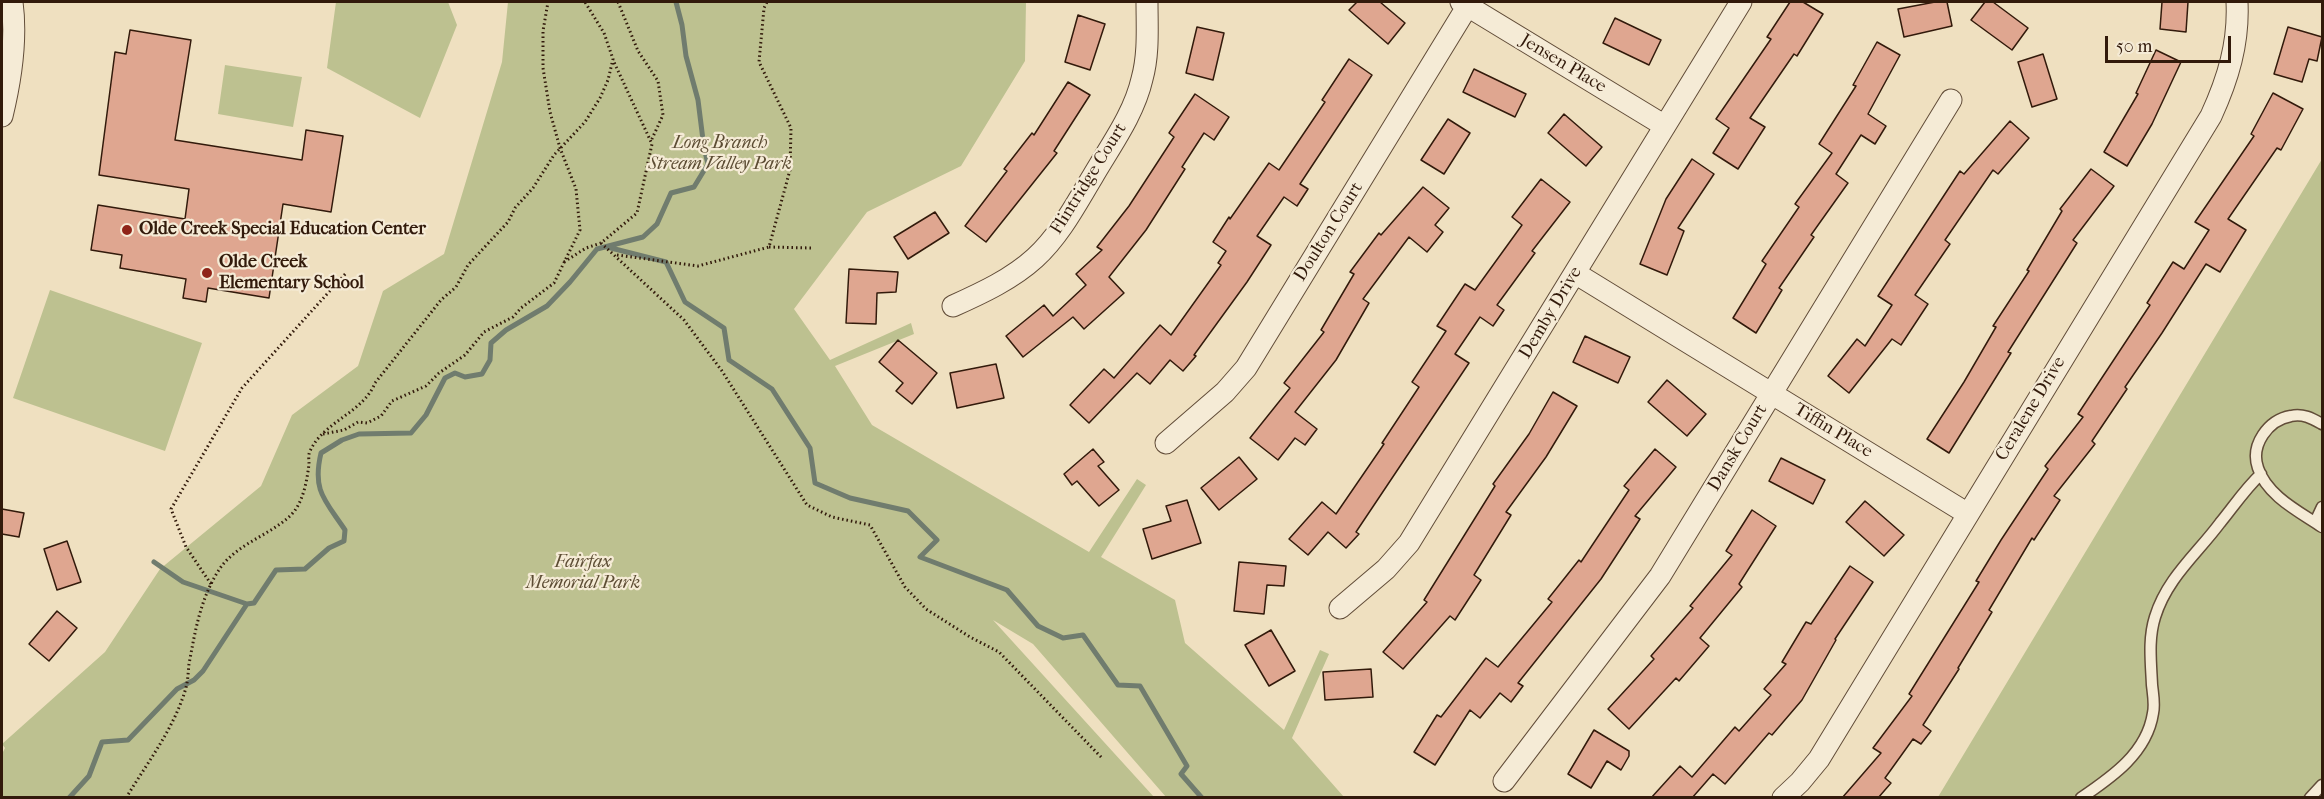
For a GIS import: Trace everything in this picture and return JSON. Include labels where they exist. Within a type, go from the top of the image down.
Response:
[{"type":"street","points":[[2,116],[12,55],[14,16],[12,2]]},
{"type":"street","name":"Flintridge Court","points":[[953,306],[988,290],[1021,269],[1046,247],[1063,225],[1127,119],[1137,96],[1143,77],[1147,47],[1147,2]]},
{"type":"street","name":"Demby Drive","points":[[1341,608],[1386,569],[1409,543],[1741,2]]},
{"type":"street","name":"Ceralene Drive","points":[[1783,798],[1819,759],[2211,116],[2225,86],[2234,54],[2238,17],[2237,2]]},
{"type":"street","name":"Jensen Place","points":[[1466,3],[1665,126]]},
{"type":"street","name":"Doulton Court","points":[[1166,443],[1225,393],[1246,368],[1466,3]]},
{"type":"street","name":"Dansk Court","points":[[1504,781],[1660,576],[1951,100]]},
{"type":"street","name":"Tiffin Place","points":[[1575,273],[1968,514]]},
{"type":"lane","points":[[2322,424],[2307,416],[2292,416],[2272,424],[2262,434],[2257,451],[2258,468],[2268,487],[2319,524],[2322,507]]},
{"type":"lane","points":[[2081,798],[2126,765],[2138,750],[2149,729],[2154,711],[2150,650],[2155,617],[2179,570],[2219,524],[2242,492],[2261,474]]},
{"type":"lane","points":[[2310,798],[2322,785]]},
{"type":"path","points":[[322,435],[344,430],[358,422],[367,423],[381,416],[392,401],[426,386],[439,373],[465,355],[484,332],[513,317],[521,308],[554,283],[580,230],[576,189],[560,148],[550,112],[543,68],[543,31],[548,2]]},
{"type":"path","points":[[563,263],[586,248],[601,243],[638,213],[652,144],[613,59],[604,33],[585,2]]},
{"type":"path","points":[[618,2],[638,51],[658,81],[663,115],[651,141]]},
{"type":"path","points":[[767,2],[764,8],[759,62],[791,128],[789,170],[769,247]]},
{"type":"path","points":[[126,798],[156,751],[178,710],[186,688],[198,617],[212,584],[226,561],[252,539],[277,526],[300,504],[309,466],[309,452],[335,421],[361,404],[441,300],[456,287],[468,265],[508,222],[515,208],[533,188],[560,148],[591,113],[608,80],[613,59]]},
{"type":"path","points":[[601,243],[684,320],[722,371],[807,506],[832,517],[870,525],[905,587],[926,609],[970,638],[999,652],[1103,759]]},
{"type":"path","points":[[615,255],[698,266],[769,247],[811,248]]},
{"type":"path","points":[[212,584],[186,547],[171,509],[242,388],[346,272]]},
{"type":"green space","points":[[336,2],[448,2],[457,25],[420,118],[327,68]]},
{"type":"green space","points":[[508,2],[1026,2],[1025,61],[961,166],[867,212],[794,309],[830,360],[911,323],[914,334],[835,366],[872,425],[1089,552],[1137,479],[1146,485],[1101,557],[1175,600],[1185,643],[1284,730],[1320,650],[1329,654],[1292,738],[1344,797],[1166,797],[1033,644],[993,620],[1154,797],[2,798],[2,754],[5,748],[2,744],[105,652],[160,569],[261,486],[292,415],[358,366],[383,291],[444,254],[502,62]]},
{"type":"green space","points":[[225,65],[302,77],[293,127],[218,114]]},
{"type":"green space","points":[[2322,159],[2322,797],[1938,797]]},
{"type":"green space","points":[[50,290],[202,343],[165,451],[13,398]]},
{"type":"building","points":[[1357,2],[1380,2],[1405,23],[1388,44],[1349,10]]},
{"type":"building","points":[[1790,2],[1803,2],[1823,14],[1797,56],[1794,54],[1750,118],[1765,127],[1738,169],[1713,153],[1729,128],[1716,119],[1771,39],[1767,37]]},
{"type":"building","points":[[1947,2],[1952,26],[1904,37],[1898,9]]},
{"type":"building","points":[[1985,2],[1993,2],[2028,28],[2012,50],[1971,20]]},
{"type":"building","points":[[2162,2],[2188,2],[2186,32],[2160,29]]},
{"type":"building","points":[[1078,15],[1105,24],[1090,70],[1065,62]]},
{"type":"building","points":[[1615,18],[1661,40],[1649,65],[1603,43]]},
{"type":"building","points":[[1197,27],[1224,33],[1213,80],[1186,73]]},
{"type":"building","points":[[2288,27],[2322,37],[2317,61],[2309,59],[2302,82],[2274,74]]},
{"type":"building","points":[[130,30],[191,40],[175,140],[302,160],[306,130],[343,136],[331,212],[283,204],[269,298],[208,288],[206,302],[183,298],[186,279],[120,268],[122,255],[91,250],[98,205],[185,219],[189,189],[99,175],[115,52],[126,54]]},
{"type":"building","points":[[1877,42],[1900,55],[1868,114],[1886,126],[1875,144],[1861,135],[1836,174],[1848,183],[1811,235],[1814,237],[1779,288],[1782,290],[1756,333],[1733,318],[1766,264],[1762,261],[1799,207],[1795,204],[1832,153],[1819,144],[1856,86],[1853,85]]},
{"type":"building","points":[[2156,50],[2181,62],[2152,124],[2127,166],[2104,152],[2138,94],[2136,93]]},
{"type":"building","points":[[2043,54],[2057,99],[2032,107],[2018,62]]},
{"type":"building","points":[[1349,59],[1372,75],[1300,184],[1308,189],[1297,206],[1284,197],[1257,236],[1271,245],[1194,355],[1196,356],[1183,371],[1170,360],[1150,384],[1137,373],[1089,423],[1070,405],[1104,369],[1114,378],[1160,325],[1171,335],[1221,265],[1218,263],[1226,251],[1213,242],[1229,217],[1230,219],[1269,163],[1279,170],[1325,102],[1322,100]]},
{"type":"building","points":[[1474,69],[1526,94],[1515,117],[1463,92]]},
{"type":"building","points":[[1068,82],[1090,95],[1054,151],[1057,153],[986,242],[965,226],[1007,171],[1004,169],[1032,133],[1034,135]]},
{"type":"building","points":[[2273,93],[2303,109],[2281,150],[2277,148],[2228,219],[2246,230],[2220,272],[2206,264],[2125,387],[2127,389],[2092,441],[2095,444],[2054,496],[2060,500],[2034,540],[2032,538],[1989,610],[1992,612],[1959,669],[1923,725],[1931,731],[1921,744],[1913,739],[1885,778],[1891,783],[1878,798],[1842,798],[1881,753],[1873,748],[1912,696],[1909,694],[1979,582],[1976,581],[2048,469],[2045,466],[2083,417],[2078,414],[2150,305],[2147,303],[2173,262],[2184,269],[2209,230],[2195,222],[2254,136],[2251,134]]},
{"type":"building","points":[[1195,94],[1229,117],[1214,140],[1204,133],[1182,167],[1185,169],[1146,230],[1109,277],[1124,293],[1084,329],[1073,317],[1023,357],[1006,336],[1044,305],[1053,316],[1086,285],[1076,274],[1102,250],[1097,247],[1129,206],[1174,137],[1169,133]]},
{"type":"building","points":[[1564,114],[1602,147],[1586,166],[1548,133]]},
{"type":"building","points":[[1448,119],[1470,133],[1444,174],[1421,160]]},
{"type":"building","points":[[2010,121],[2029,138],[1998,174],[1993,170],[1945,240],[1950,244],[1915,295],[1928,304],[1901,345],[1892,339],[1849,393],[1828,376],[1857,339],[1865,346],[1892,305],[1878,296],[1960,171],[1964,174]]},
{"type":"building","points":[[1692,159],[1714,174],[1678,228],[1684,231],[1667,275],[1640,264],[1666,199]]},
{"type":"building","points":[[2091,169],[2114,186],[2073,240],[2077,243],[2008,352],[2011,353],[1949,453],[1927,439],[1964,382],[1996,327],[1993,326],[2029,271],[2027,270],[2062,211],[2060,209]]},
{"type":"building","points":[[1541,179],[1570,202],[1532,251],[1535,253],[1497,305],[1504,310],[1493,326],[1480,317],[1455,354],[1469,363],[1356,532],[1359,534],[1346,548],[1328,532],[1308,555],[1289,539],[1322,502],[1336,514],[1384,444],[1382,443],[1419,387],[1412,382],[1446,331],[1437,326],[1465,284],[1475,290],[1522,225],[1512,217]]},
{"type":"building","points":[[1423,187],[1449,208],[1435,225],[1443,232],[1427,252],[1409,237],[1363,299],[1369,303],[1336,360],[1295,412],[1317,429],[1305,445],[1295,438],[1278,460],[1250,438],[1290,388],[1284,383],[1324,332],[1321,330],[1354,274],[1350,272],[1379,233],[1381,235]]},
{"type":"building","points":[[935,212],[949,233],[908,259],[894,237]]},
{"type":"building","points":[[849,269],[898,272],[896,292],[877,293],[876,324],[846,323]]},
{"type":"building","points":[[1585,336],[1630,357],[1618,383],[1573,362]]},
{"type":"building","points":[[898,340],[937,373],[912,404],[896,391],[903,383],[879,362]]},
{"type":"building","points":[[996,364],[1004,398],[957,408],[950,373]]},
{"type":"building","points":[[1667,380],[1706,414],[1687,436],[1648,402]]},
{"type":"building","points":[[1553,392],[1577,406],[1546,457],[1506,512],[1511,515],[1474,575],[1481,580],[1455,620],[1450,616],[1403,669],[1383,652],[1427,602],[1424,600],[1495,486],[1493,484],[1529,434]]},
{"type":"building","points":[[1093,449],[1104,462],[1098,466],[1119,490],[1099,506],[1077,481],[1072,485],[1064,474]]},
{"type":"building","points":[[1655,449],[1676,467],[1635,516],[1640,519],[1601,579],[1518,683],[1523,686],[1511,702],[1500,693],[1480,718],[1470,710],[1435,765],[1414,752],[1437,715],[1441,717],[1486,658],[1498,667],[1552,602],[1548,599],[1579,560],[1581,562],[1629,490],[1624,486]]},
{"type":"building","points":[[1239,457],[1257,479],[1219,510],[1201,488]]},
{"type":"building","points":[[1781,458],[1825,480],[1813,504],[1769,481]]},
{"type":"building","points":[[1187,500],[1201,543],[1152,559],[1143,529],[1171,521],[1166,506]]},
{"type":"building","points":[[1865,501],[1904,535],[1884,556],[1846,522]]},
{"type":"building","points":[[2,509],[24,513],[19,537],[2,534]]},
{"type":"building","points":[[1752,510],[1776,526],[1739,584],[1742,587],[1700,638],[1709,646],[1679,681],[1676,678],[1629,729],[1608,709],[1654,659],[1651,656],[1693,608],[1690,606],[1732,555],[1726,551]]},
{"type":"building","points":[[67,541],[81,582],[57,590],[44,549]]},
{"type":"building","points":[[1239,562],[1286,566],[1284,586],[1267,585],[1264,614],[1234,611]]},
{"type":"building","points":[[1850,566],[1873,582],[1835,639],[1802,700],[1772,735],[1769,733],[1725,784],[1713,774],[1692,798],[1651,798],[1680,766],[1692,777],[1735,727],[1739,731],[1771,695],[1764,689],[1786,664],[1782,662],[1806,622],[1811,624]]},
{"type":"building","points":[[57,611],[77,628],[49,661],[29,644]]},
{"type":"building","points":[[1271,630],[1295,671],[1269,686],[1245,645]]},
{"type":"building","points":[[1371,669],[1373,697],[1325,700],[1323,672]]},
{"type":"building","points":[[1594,730],[1629,751],[1629,756],[1621,770],[1607,761],[1591,788],[1568,774]]},
{"type":"waterway","points":[[69,798],[89,776],[102,742],[128,740],[177,689],[194,680],[203,671],[247,604],[254,603],[276,570],[305,569],[329,548],[344,541],[345,530],[326,502],[319,486],[321,453],[342,440],[359,434],[411,433],[426,415],[445,378],[455,373],[465,377],[482,374],[490,360],[491,343],[506,330],[547,306],[597,249],[643,237],[657,224],[671,193],[694,187],[708,164],[698,100],[686,56],[676,2]]},
{"type":"waterway","points":[[607,247],[666,262],[685,302],[724,328],[729,360],[772,389],[810,448],[815,483],[850,498],[908,511],[937,540],[920,557],[1007,590],[1038,626],[1063,638],[1083,635],[1118,685],[1140,686],[1187,766],[1181,774],[1202,798]]},
{"type":"waterway","points":[[154,562],[183,582],[247,604]]},
{"type":"place","name":"Olde Creek Special Education Center","points":[[127,230]]},
{"type":"place","name":"Olde Creek Elementary School","points":[[207,273]]},
{"type":"park label","name":"Long Branch Stream Valley Park","points":[[720,154]]},
{"type":"park label","name":"Fairfax Memorial Park","points":[[583,573]]}]
